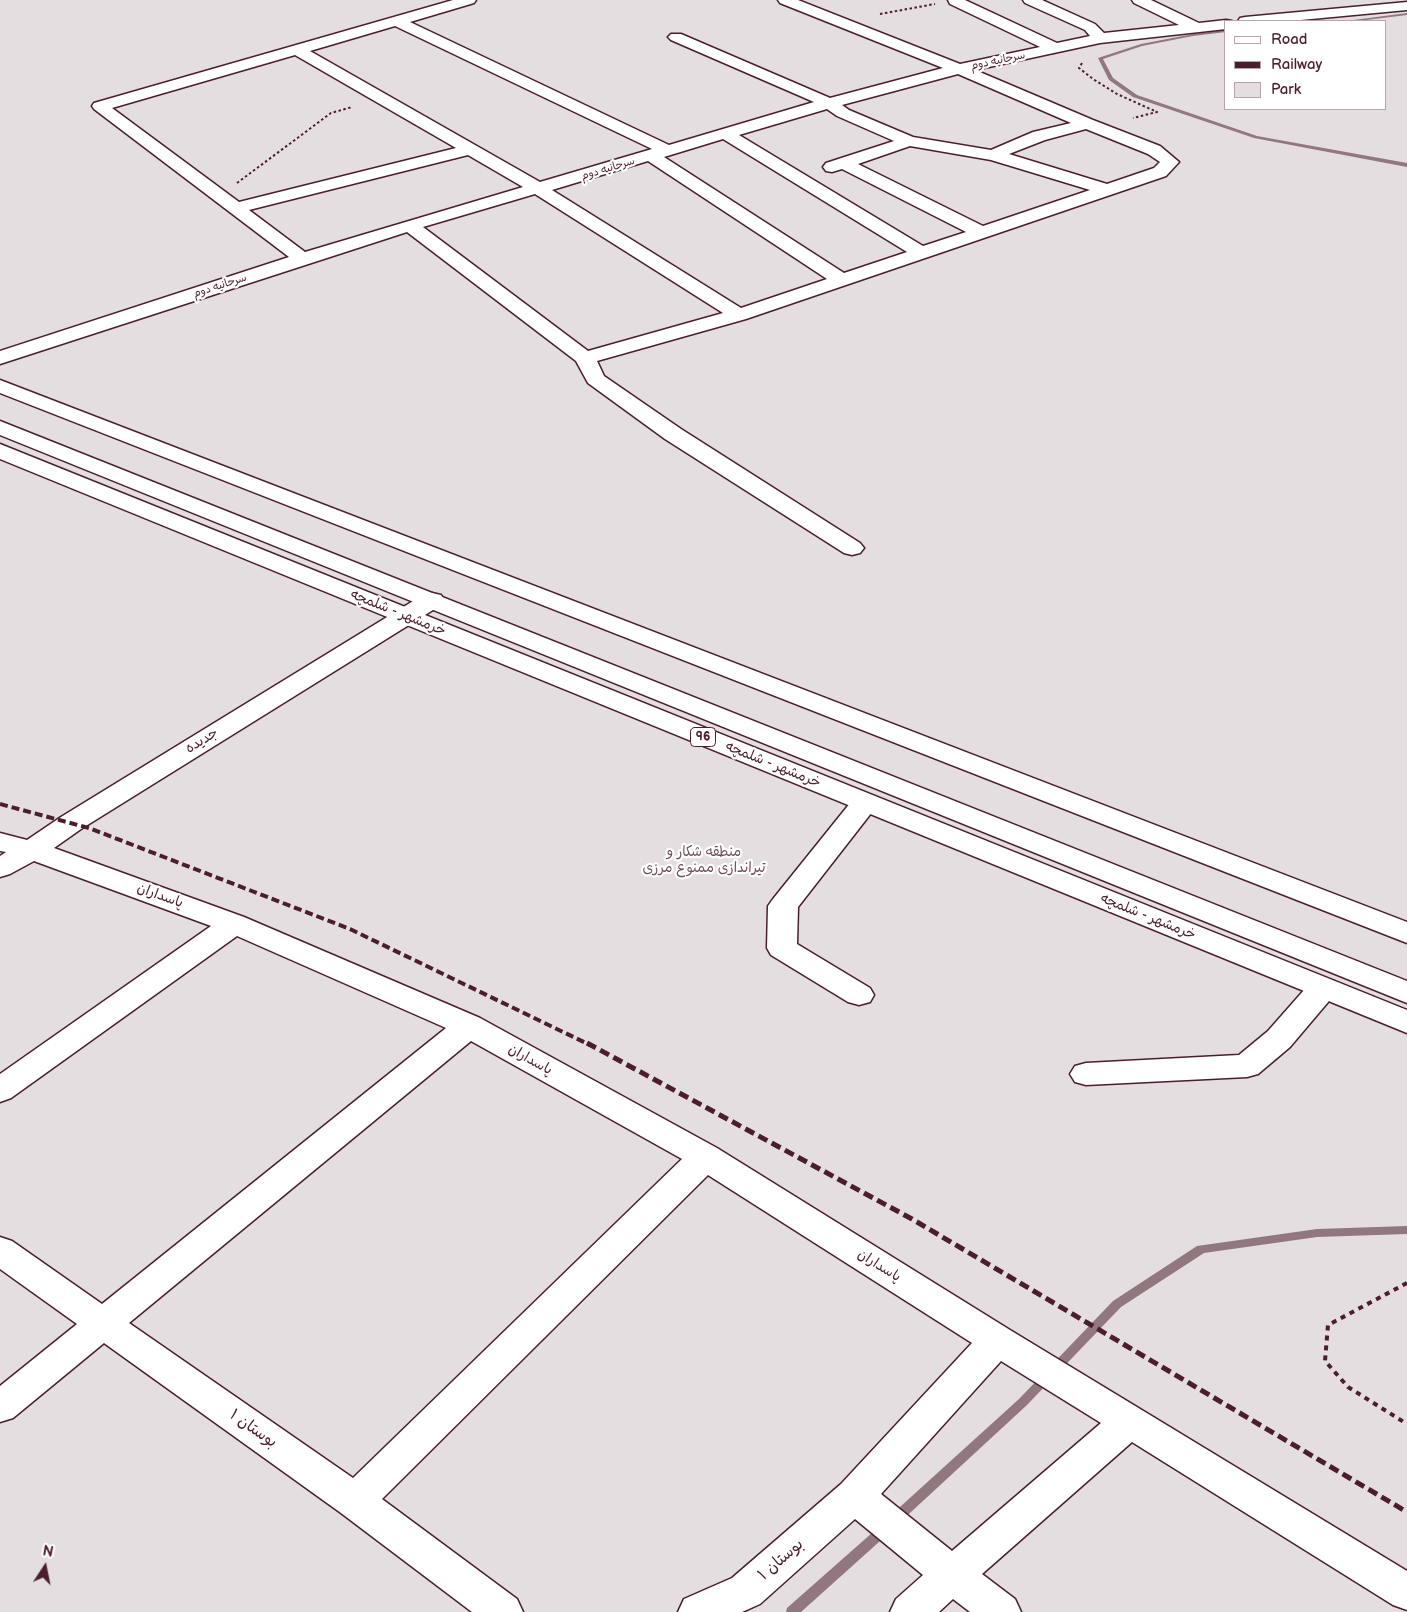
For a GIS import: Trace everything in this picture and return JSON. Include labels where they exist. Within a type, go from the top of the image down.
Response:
[{"type":"main road","points":[[303,259],[100,106],[469,0]]},
{"type":"main road","points":[[585,358],[739,315],[840,279],[1160,172],[1170,162],[1154,150],[1087,124],[959,69],[785,0]]},
{"type":"main road","points":[[1030,0],[1090,27],[1100,38]]},
{"type":"main road","points":[[1139,0],[1196,27]]},
{"type":"main road","points":[[955,1],[1055,48]]},
{"type":"main road","points":[[1292,3],[1318,13]]},
{"type":"main road","points":[[1255,20],[1407,6]]},
{"type":"main road","points":[[397,20],[668,151]]},
{"type":"main road","name":"سرحانیه دوم","points":[[0,358],[410,226],[829,103],[959,69],[1100,38],[1224,24]]},
{"type":"main road","points":[[676,37],[829,103],[843,113],[909,141],[993,155],[1108,190]]},
{"type":"main road","points":[[296,49],[539,189],[739,315]]},
{"type":"main road","points":[[993,155],[1039,136],[1087,124]]},
{"type":"main road","points":[[726,134],[920,252]]},
{"type":"main road","points":[[798,178],[909,141]]},
{"type":"main road","points":[[236,208],[469,150]]},
{"type":"main road","points":[[651,156],[840,279]]},
{"type":"main road","points":[[842,164],[980,232]]},
{"type":"main road","points":[[410,226],[585,358],[595,379],[657,423],[852,548]]},
{"type":"main road","points":[[0,386],[1407,933]]},
{"type":"main road","name":"خرمشهر - شلمچه","points":[[0,427],[1253,929],[1407,993]]},
{"type":"main road","name":"خرمشهر - شلمچه","points":[[0,451],[1407,1022]]},
{"type":"main road","name":"جدیده","points":[[0,868],[32,850],[71,823],[432,600]]},
{"type":"main road","points":[[859,996],[782,948],[783,906],[865,802]]},
{"type":"main road","name":"پاسداران","points":[[0,842],[32,850],[234,924],[469,1026],[705,1157],[1009,1348],[1407,1592]]},
{"type":"main road","points":[[0,1090],[234,924]]},
{"type":"main road","points":[[1086,1074],[1247,1066],[1279,1038],[1323,988]]},
{"type":"main road","points":[[0,1407],[101,1323],[469,1026]]},
{"type":"main road","points":[[355,1500],[705,1157]]},
{"type":"main road","name":"بوستان ۱","points":[[0,1250],[101,1323],[355,1500],[503,1612]]},
{"type":"main road","name":"بوستان ۱","points":[[698,1612],[746,1591],[863,1503],[1009,1348]]},
{"type":"main road","points":[[910,1612],[951,1574],[1130,1421]]},
{"type":"main road","points":[[863,1503],[1001,1612]]},
{"type":"path","points":[[840,22],[955,1]]},
{"type":"path","points":[[1087,124],[1120,122],[1157,112],[1117,94],[1079,68],[1100,38]]},
{"type":"path","points":[[217,194],[238,182],[331,114],[379,98]]},
{"type":"path","points":[[1407,1283],[1328,1325],[1325,1361],[1348,1387],[1407,1424]]},
{"type":"green space","name":"منطقه شکار و تیراندازی ممنوع مرزی","points":[[0,0],[1407,0],[1407,1612],[0,1612]]},
{"type":"waterway","points":[[1356,20],[1407,14]]},
{"type":"waterway","points":[[1224,31],[1141,45],[1100,58],[1111,79],[1135,96],[1256,137],[1407,165]]},
{"type":"waterway","points":[[894,1520],[1023,1402],[1117,1304],[1201,1249],[1317,1233],[1407,1230]]},
{"type":"waterway","points":[[792,1612],[885,1529]]},
{"type":"railway","points":[[0,804],[89,828],[350,929],[590,1045]]},
{"type":"railway","points":[[587,1043],[912,1219],[1407,1512]]}]
